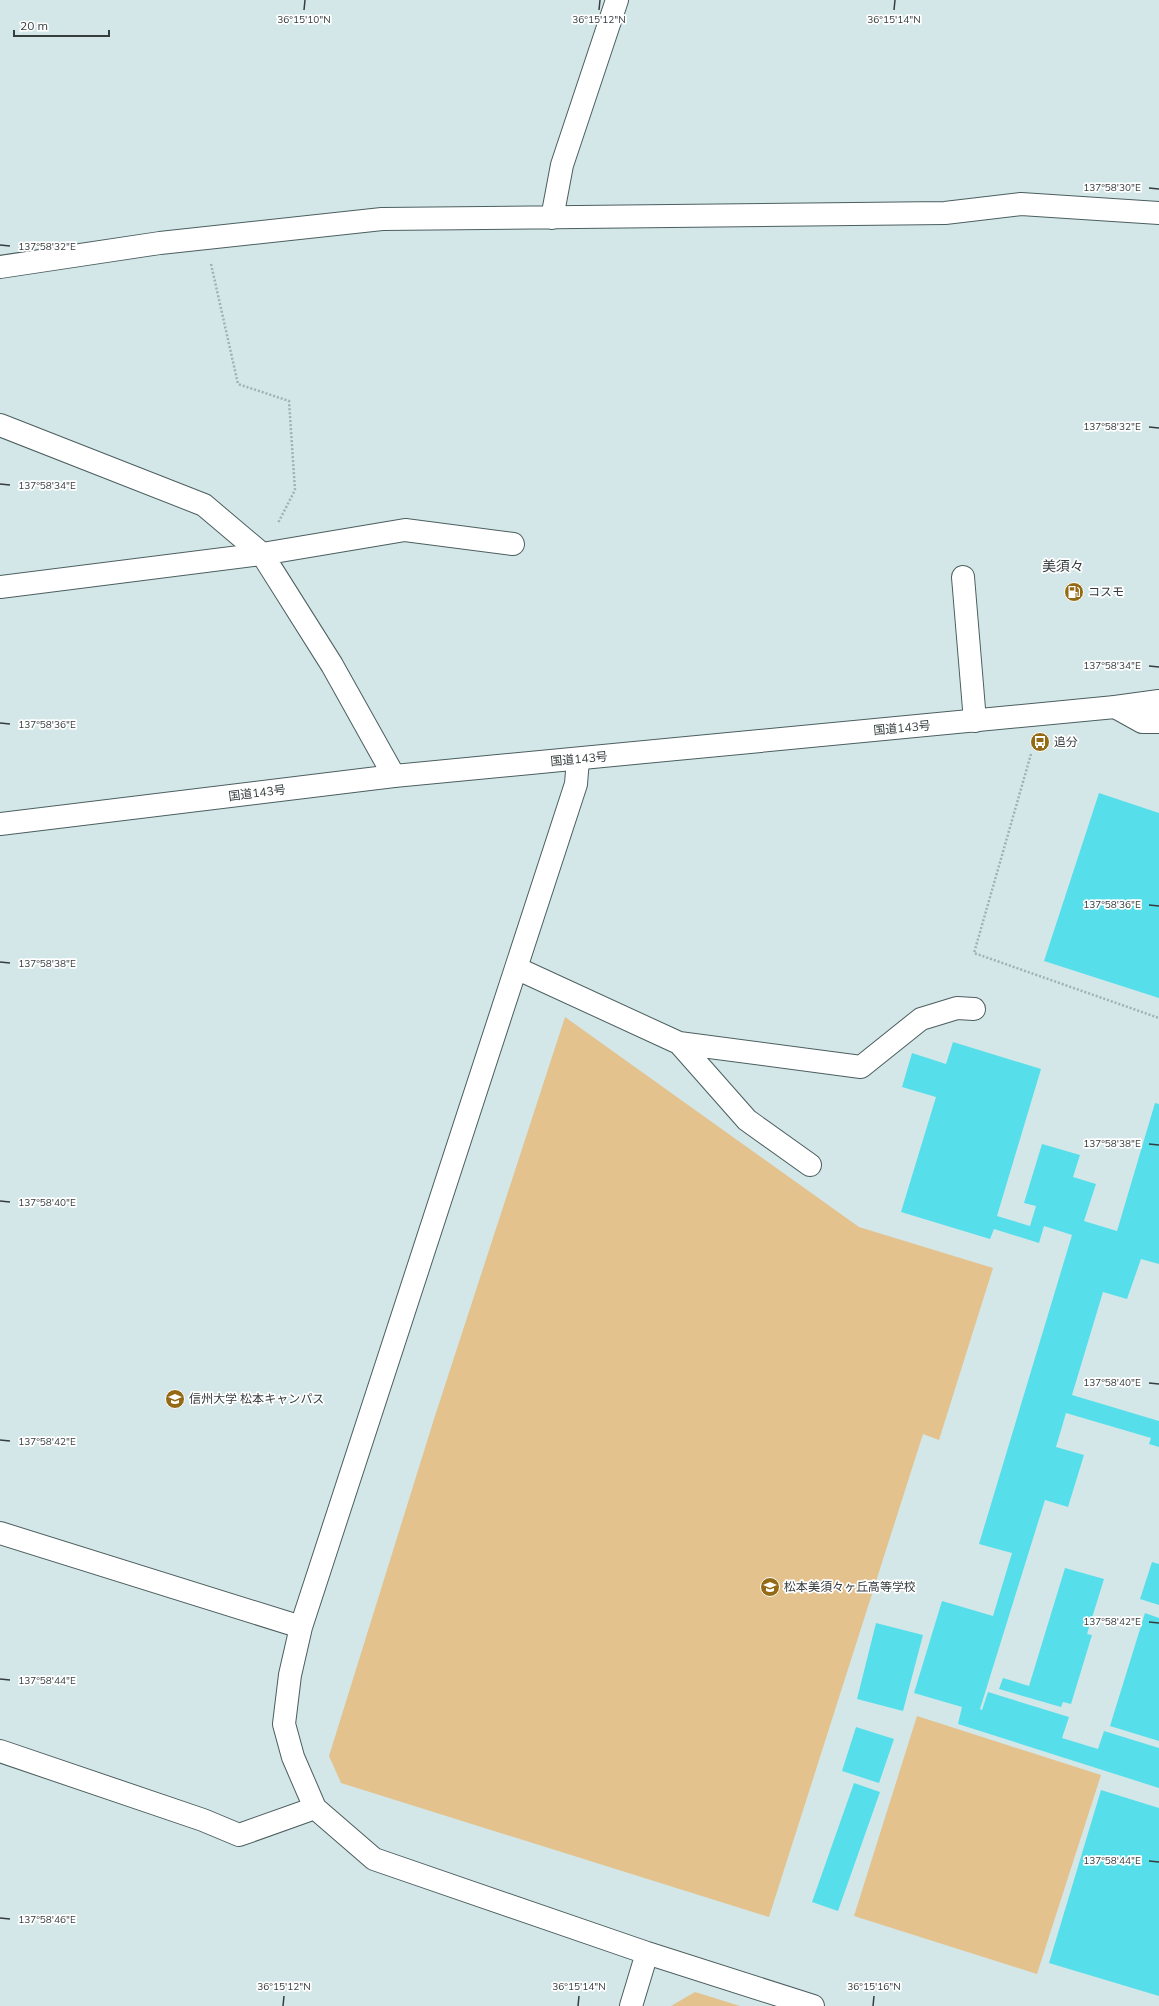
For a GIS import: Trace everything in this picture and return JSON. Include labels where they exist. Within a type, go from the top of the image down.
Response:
[{"type":"main road","points":[[552,218],[562,165],[617,0]]},
{"type":"main road","points":[[0,267],[205,238],[382,220],[944,213],[1022,204],[1159,213]]},
{"type":"main road","points":[[0,425],[204,505],[262,554],[332,665],[394,776]]},
{"type":"main road","points":[[0,587],[262,554],[405,530],[513,544]]},
{"type":"main road","points":[[963,577],[975,721]]},
{"type":"main road","name":"国道143号","points":[[0,824],[394,776],[1159,702]]},
{"type":"main road","points":[[1115,707],[1142,722],[1159,722]]},
{"type":"main road","points":[[578,759],[576,784],[302,1627],[290,1675],[284,1724],[293,1757],[315,1808],[374,1859],[647,1953],[813,2006]]},
{"type":"main road","points":[[516,968],[679,1043],[861,1067],[920,1019],[957,1008],[974,1009]]},
{"type":"main road","points":[[679,1043],[747,1120],[810,1165]]},
{"type":"main road","points":[[0,1533],[302,1627]]},
{"type":"main road","points":[[0,1751],[203,1820],[239,1835],[315,1808]]},
{"type":"main road","points":[[630,2006],[647,1953]]},
{"type":"path","points":[[205,238],[238,384],[289,401],[295,490],[262,554]]},
{"type":"path","points":[[1032,754],[974,953],[1159,1018]]},
{"type":"shaded area","points":[[565,1017],[859,1227],[993,1268],[939,1440],[923,1434],[769,1917],[341,1783],[329,1756],[434,1419]]},
{"type":"shaded area","points":[[917,1716],[1101,1775],[1037,1974],[854,1916]]},
{"type":"shaded area","points":[[695,1992],[740,2006],[671,2006]]},
{"type":"building","points":[[1099,793],[1159,813],[1159,998],[1044,961]]},
{"type":"building","points":[[953,1042],[1041,1069],[997,1216],[1030,1226],[1036,1206],[1024,1203],[1042,1144],[1080,1155],[1073,1177],[1096,1184],[1084,1221],[1117,1231],[1155,1103],[1159,1104],[1159,1264],[1141,1259],[1127,1299],[1103,1292],[1072,1395],[1159,1421],[1159,1447],[1149,1444],[1151,1438],[1066,1413],[1056,1447],[1084,1455],[1068,1507],[1045,1500],[980,1709],[982,1710],[988,1692],[1069,1717],[1062,1738],[1098,1749],[1104,1731],[1159,1748],[1159,1788],[958,1724],[962,1707],[914,1693],[942,1601],[993,1616],[1012,1553],[979,1544],[1072,1235],[1044,1226],[1039,1243],[994,1229],[990,1239],[901,1212],[936,1097],[902,1087],[912,1053],[946,1064]]},
{"type":"building","points":[[1152,1562],[1159,1564],[1159,1605],[1140,1599]]},
{"type":"building","points":[[1065,1568],[1104,1579],[1087,1634],[1092,1635],[1071,1704],[1063,1702],[1061,1707],[999,1689],[1003,1678],[1029,1686]]},
{"type":"building","points":[[1145,1613],[1159,1618],[1159,1741],[1110,1726]]},
{"type":"building","points":[[876,1623],[923,1635],[903,1711],[857,1699]]},
{"type":"building","points":[[856,1727],[894,1739],[879,1783],[842,1771]]},
{"type":"building","points":[[854,1783],[880,1792],[838,1911],[812,1902]]},
{"type":"building","points":[[1101,1790],[1159,1808],[1159,1996],[1049,1963]]},
{"type":"place","name":"コスモ","points":[[1074,592]]},
{"type":"place","name":"追分","points":[[1040,742]]},
{"type":"place","name":"信州大学 松本キャンパス","points":[[175,1399]]},
{"type":"place","name":"松本美須々ヶ丘高等学校","points":[[770,1587]]},
{"type":"district","name":"美須々","points":[[1063,566]]}]
